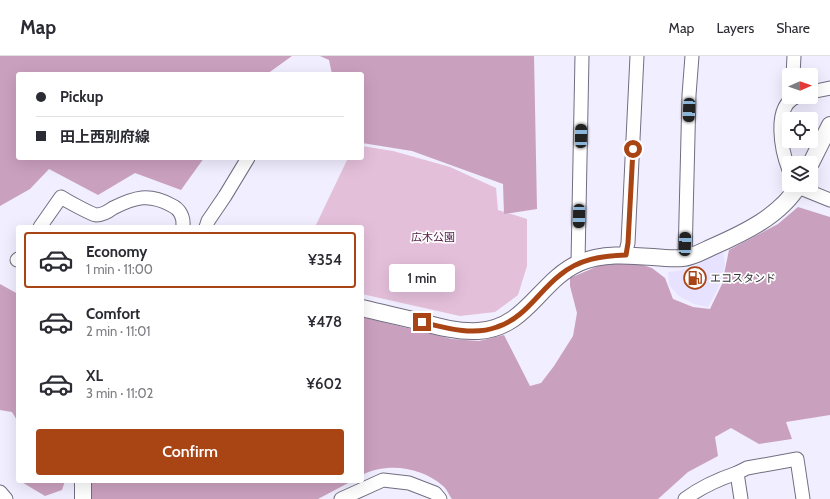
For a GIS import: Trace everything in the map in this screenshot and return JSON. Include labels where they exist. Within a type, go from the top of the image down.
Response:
[{"type":"street","points":[[578,263],[582,56]]},
{"type":"street","points":[[626,255],[628,243],[637,56]]},
{"type":"street","points":[[684,258],[692,56]]},
{"type":"street","points":[[793,68],[794,56]]},
{"type":"street","points":[[818,91],[830,88]]},
{"type":"street","points":[[784,156],[780,124],[782,113],[787,104]]},
{"type":"street","points":[[814,156],[830,125]]},
{"type":"street","points":[[207,225],[247,160]]},
{"type":"street","points":[[364,308],[452,330],[478,331],[497,328],[515,318],[559,275],[578,263],[599,256],[626,255],[684,258],[736,236],[760,223],[779,209],[793,192]]},
{"type":"street","points":[[812,192],[830,200]]},
{"type":"street","points":[[41,225],[61,197],[96,215],[105,213],[137,198],[151,197],[176,207],[182,214],[183,225]]},
{"type":"street","points":[[685,499],[693,493],[722,478],[747,468],[796,459],[803,499]]},
{"type":"street","points":[[737,473],[741,499]]},
{"type":"street","points":[[341,499],[383,480],[409,483],[435,493],[440,499]]},
{"type":"street","points":[[83,483],[83,499]]},
{"type":"street","points":[[0,492],[6,499]]},
{"type":"shaded area","points":[[0,56],[292,56],[270,72],[16,72],[16,160],[203,160],[181,190],[135,173],[98,195],[49,169],[30,189],[0,206]]},
{"type":"shaded area","points":[[320,56],[534,56],[537,209],[504,214],[503,184],[412,151],[364,143],[364,72],[332,72],[329,60]]},
{"type":"shaded area","points":[[798,207],[830,217],[830,415],[786,422],[792,439],[759,444],[731,428],[715,437],[718,456],[688,472],[658,499],[452,499],[447,490],[435,480],[425,474],[415,471],[404,468],[393,468],[372,471],[364,474],[364,317],[452,339],[479,341],[504,335],[530,386],[541,383],[573,336],[577,313],[570,286],[570,278],[603,264],[633,262],[652,268],[665,278],[673,299],[693,307],[710,309],[722,284],[729,250],[778,224]]},
{"type":"shaded area","name":"エコスタンド","points":[[723,252],[725,265],[719,286],[708,307],[694,304],[679,296],[669,285],[668,272],[678,271],[694,266]]},
{"type":"shaded area","points":[[0,284],[16,293],[16,419],[12,412],[0,410]]},
{"type":"shaded area","points":[[23,483],[64,483],[62,490],[45,496]]},
{"type":"shaded area","points":[[92,483],[348,483],[318,499],[92,499]]},
{"type":"green space","name":"広木公園","points":[[364,146],[393,151],[450,167],[496,188],[498,210],[527,219],[527,266],[518,295],[495,312],[460,316],[364,294],[364,225],[316,225],[347,160],[364,160]]},
{"type":"place","name":"エコスタンド","points":[[695,278]]},
{"type":"route","points":[[422,322],[452,330],[478,331],[497,328],[515,318],[559,275],[578,263],[599,256],[626,255],[628,243],[633,149]]}]
